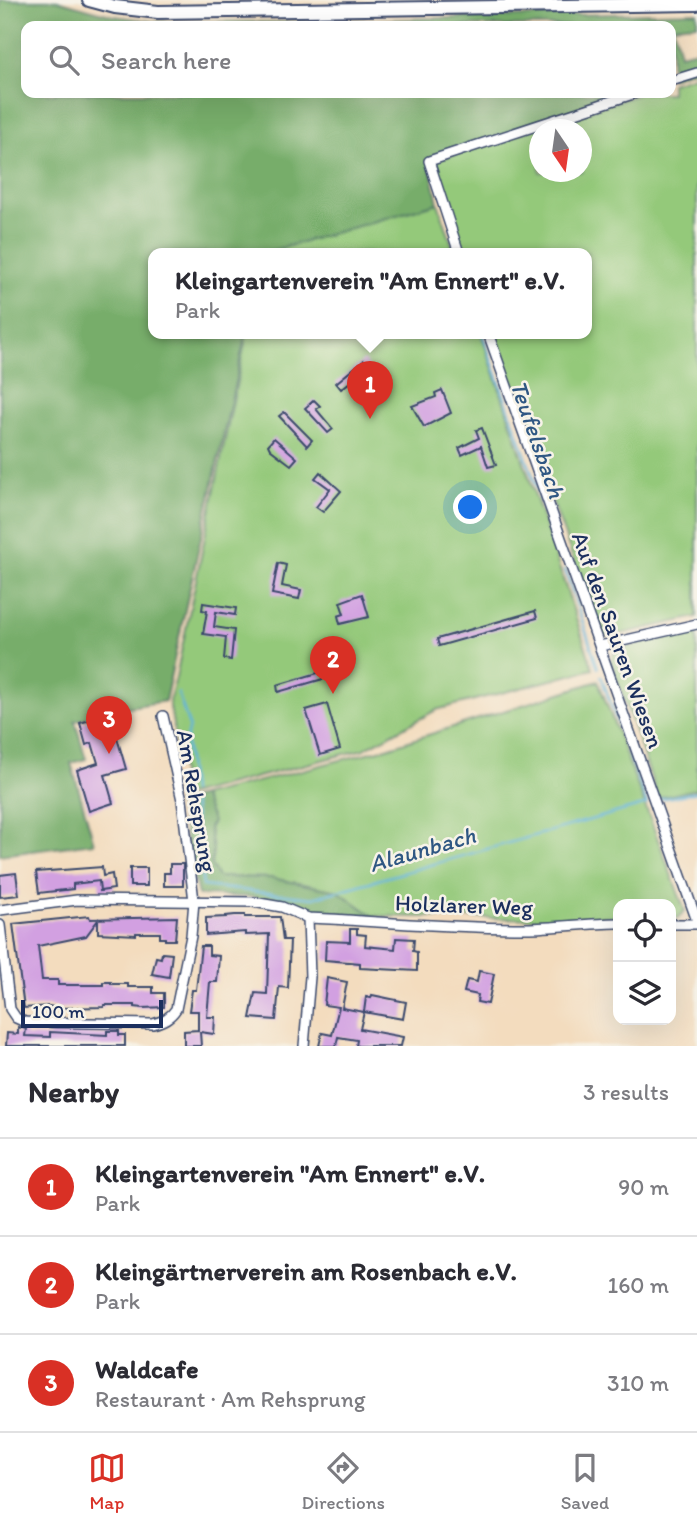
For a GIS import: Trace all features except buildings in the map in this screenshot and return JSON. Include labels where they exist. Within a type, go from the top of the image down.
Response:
[{"type":"street","points":[[89,0],[115,7],[158,12],[697,4]]},
{"type":"street","points":[[676,79],[697,72]]},
{"type":"street","points":[[457,248],[429,161],[621,98]]},
{"type":"street","name":"Auf den Sauren Wiesen","points":[[490,339],[697,922]]},
{"type":"street","points":[[600,646],[697,624]]},
{"type":"street","name":"Am Rehsprung","points":[[163,716],[181,800],[194,901],[253,902],[282,907],[308,918]]},
{"type":"street","points":[[0,910],[77,900],[194,901],[191,936],[176,1009],[164,1021],[153,1024],[25,1022],[16,1018],[10,1009],[0,925]]},
{"type":"street","points":[[304,1046],[310,977],[308,918]]},
{"type":"street","name":"Holzlarer Weg","points":[[308,918],[530,928],[613,923]]},
{"type":"street","points":[[676,923],[697,922]]},
{"type":"green space","points":[[0,0],[57,0],[114,16],[151,21],[21,21],[21,98],[611,98],[550,119],[529,119],[529,126],[429,160],[438,203],[281,248],[148,248],[148,339],[245,339],[165,701],[123,708],[75,721],[86,759],[71,763],[94,843],[0,855]]},
{"type":"green space","points":[[697,12],[697,24],[676,26],[676,21],[321,21]]},
{"type":"green space","points":[[676,38],[680,54],[697,50],[697,69],[676,76]]},
{"type":"green space","points":[[697,75],[697,617],[607,637],[600,634],[494,339],[592,339],[592,248],[461,248],[431,162],[529,130],[529,182],[592,182],[592,119],[562,119],[627,98],[676,98],[676,81]]},
{"type":"green space","points":[[438,203],[453,248],[281,248]]},
{"type":"green space","points":[[246,339],[483,339],[593,669],[436,710],[364,749],[185,796],[169,701]]},
{"type":"green space","points":[[697,631],[697,789],[658,798],[611,661],[615,651]]},
{"type":"green space","points":[[598,681],[685,911],[676,918],[676,899],[613,899],[613,916],[547,919],[373,916],[338,891],[271,878],[218,877],[211,866],[213,850],[209,828],[213,822],[202,796],[387,748]]},
{"type":"green space","points":[[202,796],[213,822],[209,828],[213,850],[211,866],[218,877],[271,878],[338,891],[373,916],[312,912],[253,897],[198,895],[178,802]]},
{"type":"waterway","name":"Teufelsbach","points":[[484,339],[561,556]]},
{"type":"waterway","name":"Teufelsbach","points":[[565,569],[598,668]]},
{"type":"waterway","name":"Alaunbach","points":[[193,803],[203,886],[313,898],[647,804],[601,676]]},
{"type":"waterway","points":[[178,693],[189,726],[186,739],[191,792]]},
{"type":"waterway","name":"Alaunbach","points":[[661,799],[697,792]]},
{"type":"place","name":"Kleingartenverein \"Am Ennert\" e.V.","points":[[370,419]]},
{"type":"place","name":"Kleingärtnerverein am Rosenbach e.V.","points":[[333,694]]},
{"type":"place","name":"Waldcafe","points":[[109,754]]}]
